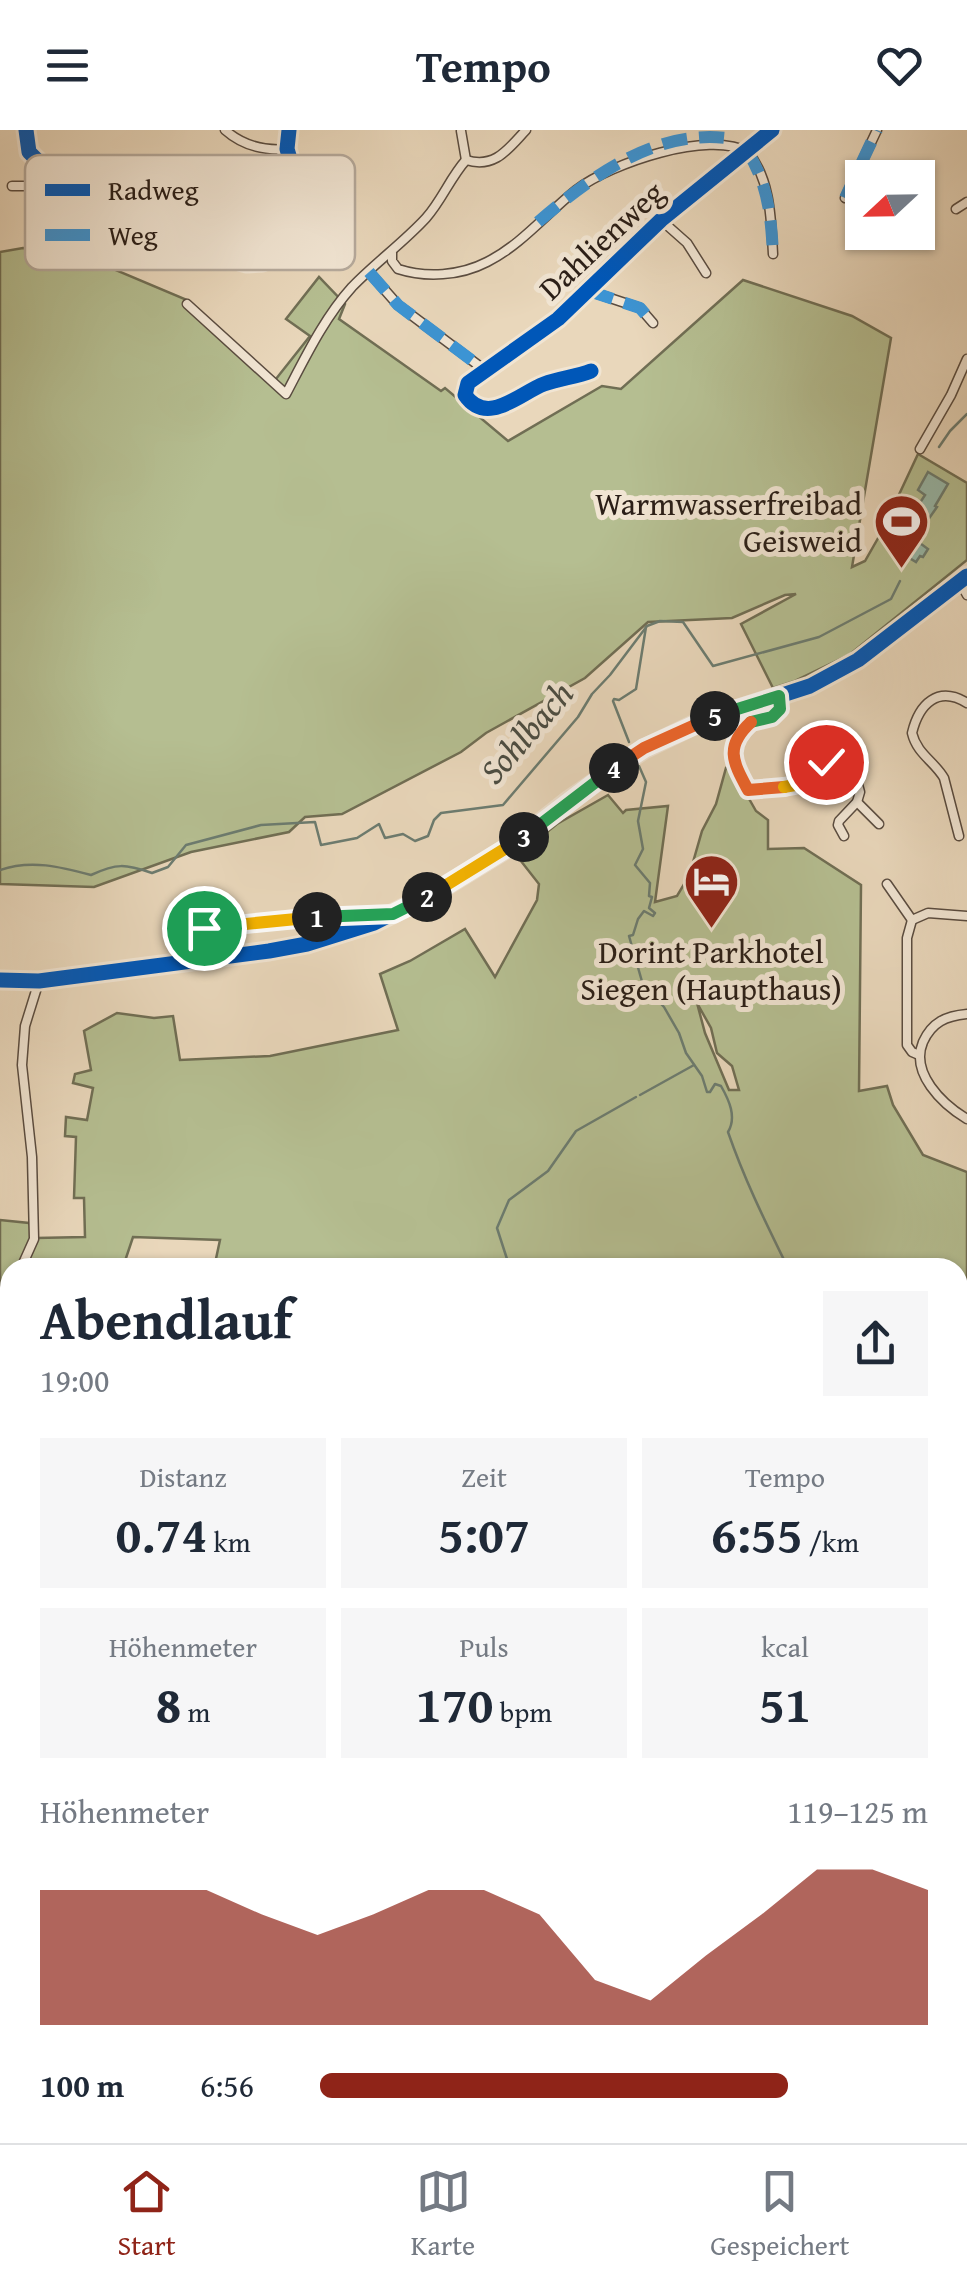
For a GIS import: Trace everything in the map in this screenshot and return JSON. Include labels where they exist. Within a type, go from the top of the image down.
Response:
[{"type":"street","points":[[26,130],[32,155]]},
{"type":"street","points":[[225,130],[256,147],[287,149]]},
{"type":"street","points":[[289,130],[289,155]]},
{"type":"street","points":[[460,130],[466,160]]},
{"type":"street","points":[[466,160],[483,164],[491,161],[526,130]]},
{"type":"street","name":"Dahlienweg","points":[[592,371],[548,382],[500,407],[474,405],[465,395],[468,384],[538,336],[660,220],[772,130]]},
{"type":"street","points":[[863,160],[877,130]]},
{"type":"street","points":[[392,253],[394,266],[421,274],[457,272],[485,264],[614,164],[686,137],[707,135],[732,140],[748,151],[758,168],[769,202],[772,254]]},
{"type":"street","points":[[186,304],[286,394],[336,306],[430,214],[466,160]]},
{"type":"street","points":[[12,186],[25,186]]},
{"type":"street","points":[[956,209],[967,202]]},
{"type":"street","points":[[660,220],[687,244],[706,273]]},
{"type":"street","points":[[369,272],[398,305],[486,371]]},
{"type":"street","points":[[589,291],[640,308],[653,323]]},
{"type":"street","points":[[920,449],[967,359]]},
{"type":"street","points":[[0,980],[39,981],[307,944],[393,914],[514,844],[644,748],[704,720],[810,686],[858,660],[963,579],[967,596]]},
{"type":"street","points":[[959,836],[944,778],[919,752],[912,733],[920,713],[936,698],[953,695],[967,703]]},
{"type":"street","points":[[779,696],[780,709],[772,717],[749,723],[733,747],[734,763],[748,790],[790,786],[826,762],[844,764],[856,774],[860,787],[857,802],[839,822],[844,836]]},
{"type":"street","points":[[857,802],[879,824]]},
{"type":"street","points":[[887,884],[912,920]]},
{"type":"street","points":[[912,920],[928,913],[967,916]]},
{"type":"street","points":[[204,928],[393,914]]},
{"type":"street","points":[[912,920],[907,938],[907,1045],[919,1056]]},
{"type":"street","points":[[25,1258],[34,1239],[32,1157],[22,1065],[25,1026],[39,981]]},
{"type":"street","points":[[967,1014],[947,1016],[928,1030],[919,1056],[931,1086],[967,1118]]},
{"type":"shaded area","points":[[25,248],[25,270],[116,270],[187,300],[272,384],[310,336],[286,319],[319,277],[345,304],[339,319],[441,391],[445,388],[508,441],[602,386],[621,389],[743,280],[852,316],[891,338],[852,567],[865,561],[918,454],[967,483],[967,560],[849,655],[795,681],[773,688],[741,624],[796,594],[732,618],[648,622],[585,678],[486,733],[461,752],[342,814],[305,817],[289,832],[191,852],[94,887],[0,884],[0,252]]},
{"type":"shaded area","points":[[928,472],[948,484],[918,534],[905,526],[925,495],[918,490]]},
{"type":"shaded area","points":[[902,530],[928,549],[916,562],[903,554],[908,546],[898,537]]},
{"type":"shaded area","points":[[726,768],[732,769],[756,811],[768,820],[768,849],[804,848],[861,885],[859,1091],[887,1086],[893,1105],[923,1155],[967,1172],[967,1258],[216,1258],[220,1240],[133,1237],[126,1258],[0,1258],[0,1220],[29,1223],[36,1238],[85,1237],[84,1198],[74,1198],[76,1137],[65,1136],[66,1117],[87,1120],[93,1088],[73,1083],[75,1074],[91,1070],[84,1031],[117,1013],[154,1018],[173,1016],[180,1060],[270,1056],[398,1030],[380,974],[465,929],[495,977],[537,900],[539,884],[517,856],[557,824],[608,795],[623,813],[668,806],[655,902],[677,896],[689,876],[702,831],[716,804]],"holes":[[[697,1003],[711,1028],[717,1053],[732,1066],[739,1090],[729,1090]]]},
{"type":"waterway","name":"Sohlbach","points":[[939,447],[967,414]]},
{"type":"waterway","name":"Sohlbach","points":[[0,870],[35,865],[91,875],[121,866],[152,873],[168,867],[186,845],[261,825],[315,822],[321,845],[357,838],[379,824],[385,838],[403,834],[415,841],[428,836],[441,813],[503,805],[578,717],[647,626],[660,621],[683,622],[713,666],[819,637],[891,599],[900,581]]},
{"type":"waterway","points":[[629,742],[613,701],[636,689],[646,627]]},
{"type":"waterway","points":[[639,766],[646,782],[638,821],[643,849],[635,865],[650,883],[649,908],[655,913],[653,916],[644,911],[629,936],[643,985],[664,1007],[707,1092],[715,1084],[724,1091],[731,1109],[728,1132],[783,1258]]},
{"type":"waterway","points":[[640,1095],[694,1065]]},
{"type":"waterway","points":[[507,1258],[497,1228],[509,1200],[548,1171],[576,1131],[636,1097]]},
{"type":"marked path","points":[[863,160],[877,130]]},
{"type":"marked path","points":[[538,222],[579,189],[648,149],[699,137],[726,138]]},
{"type":"marked path","points":[[747,151],[767,200],[773,254]]},
{"type":"marked path","points":[[369,272],[398,305],[486,371]]},
{"type":"marked path","points":[[589,291],[640,308],[653,323]]},
{"type":"marked path","points":[[204,928],[368,915]]},
{"type":"cycle path","points":[[26,130],[32,155]]},
{"type":"cycle path","points":[[289,130],[289,155]]},
{"type":"cycle path","points":[[591,371],[544,384],[493,408],[474,404],[465,395],[468,383],[558,319],[661,220],[772,130]]},
{"type":"cycle path","points":[[0,980],[39,981],[269,951],[307,944],[374,923],[434,893],[514,844],[644,749],[702,721],[810,686],[858,660],[967,576]]},
{"type":"place","name":"Warmwasserfreibad Geisweid","points":[[901,570]]},
{"type":"place","name":"Dorint Parkhotel Siegen (Haupthaus)","points":[[711,931]]},
{"type":"route","points":[[204,928],[393,914],[514,844],[644,748],[702,720],[766,699],[779,696],[780,709],[772,717],[749,723],[733,747],[734,763],[748,790],[790,786],[826,762]]}]
